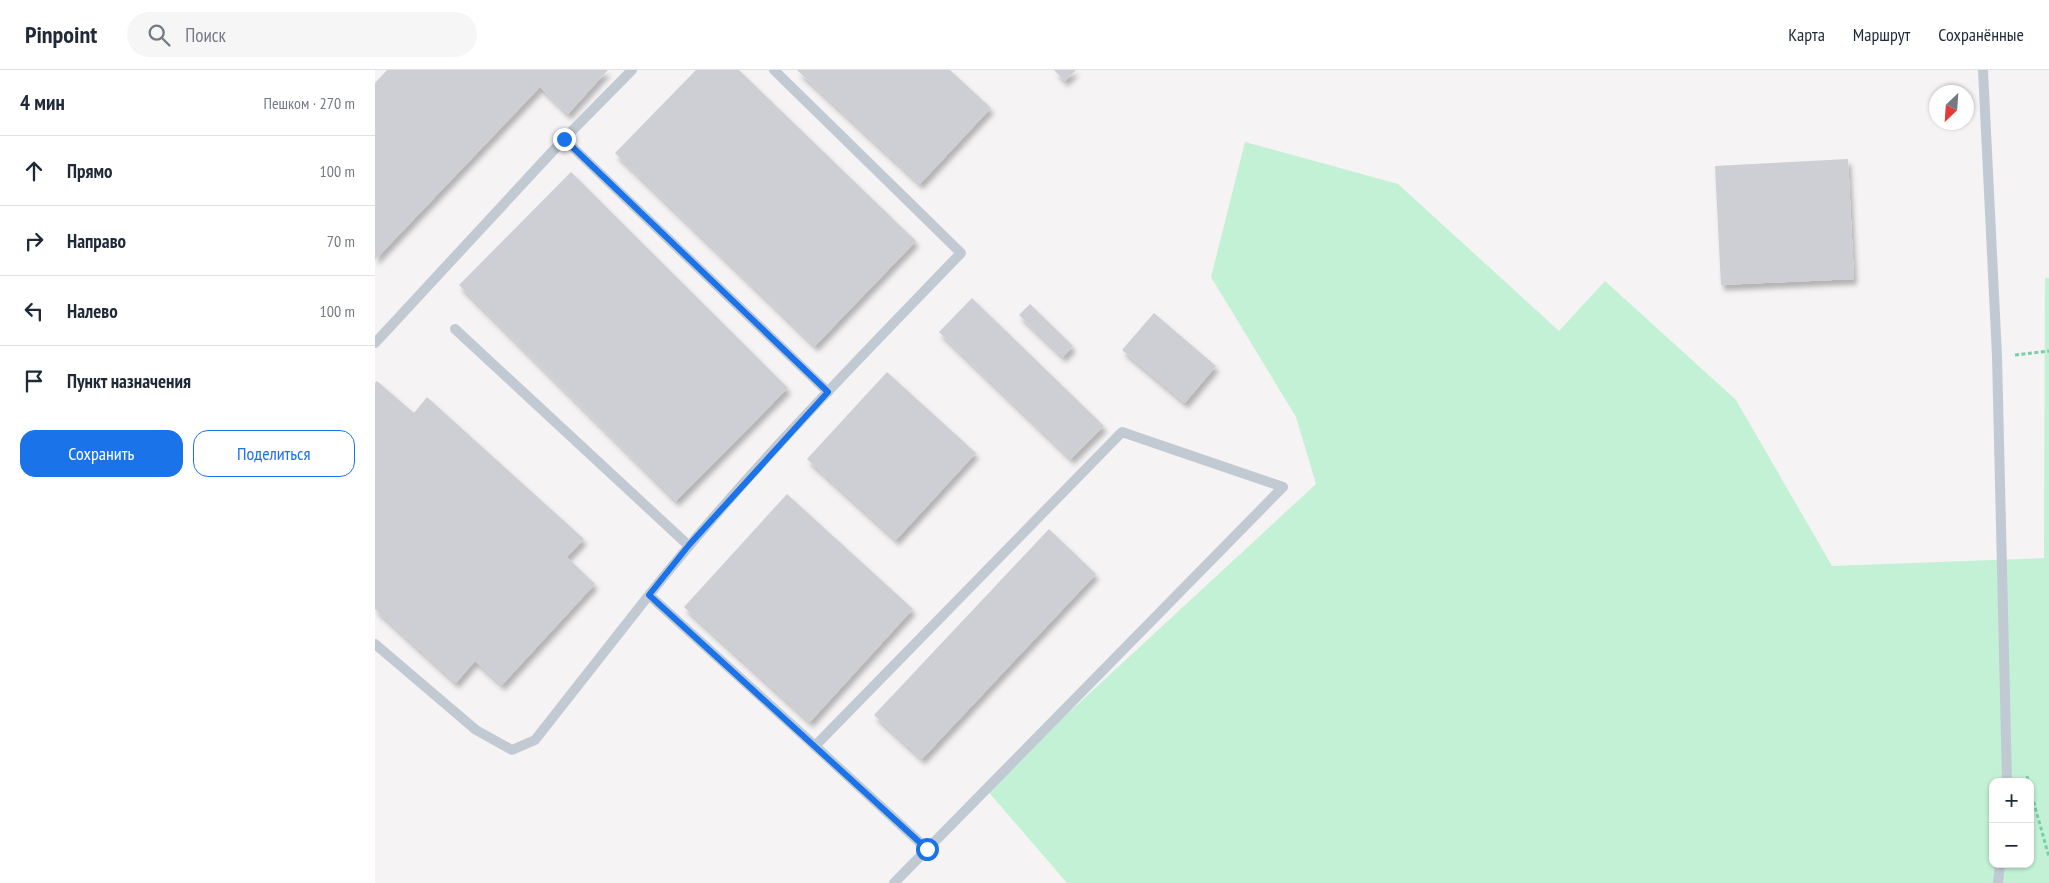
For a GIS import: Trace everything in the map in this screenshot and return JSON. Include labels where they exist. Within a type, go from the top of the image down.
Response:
[{"type":"lane","points":[[375,343],[564,139],[632,70]]},
{"type":"lane","points":[[375,644],[476,730],[512,750],[535,740],[689,545],[828,392],[961,253],[774,70]]},
{"type":"lane","points":[[1983,70],[1997,356],[2007,778]]},
{"type":"lane","points":[[564,139],[828,392]]},
{"type":"lane","points":[[455,329],[689,545]]},
{"type":"lane","points":[[815,746],[1122,432],[1283,488],[894,883]]},
{"type":"lane","points":[[649,595],[927,849]]},
{"type":"lane","points":[[1998,883],[2000,868]]},
{"type":"path","points":[[2033,353],[2049,351]]},
{"type":"path","points":[[2034,803],[2049,856]]},
{"type":"green space","points":[[1245,142],[1398,184],[1559,331],[1605,281],[1736,400],[1832,566],[2044,558],[2045,278],[2049,278],[2049,883],[1067,883],[986,789],[1316,484],[1296,417],[1211,277]]},
{"type":"building","points":[[387,70],[608,70],[568,114],[540,87],[375,260],[375,83]]},
{"type":"building","points":[[696,70],[739,70],[916,241],[815,346],[615,153]]},
{"type":"building","points":[[797,70],[950,70],[991,108],[920,184]]},
{"type":"building","points":[[1054,70],[1076,70],[1065,81]]},
{"type":"building","points":[[1848,159],[1854,279],[1721,285],[1715,166]]},
{"type":"building","points":[[571,172],[788,388],[676,501],[459,285]]},
{"type":"building","points":[[972,298],[1104,426],[1071,459],[939,332]]},
{"type":"building","points":[[1030,304],[1073,346],[1063,357],[1019,315]]},
{"type":"building","points":[[1154,313],[1216,366],[1185,403],[1122,350]]},
{"type":"building","points":[[887,372],[976,453],[896,540],[807,459]]},
{"type":"building","points":[[377,381],[414,413],[427,397],[584,539],[567,557],[595,584],[502,685],[475,661],[456,683],[375,609],[375,383]]},
{"type":"building","points":[[787,494],[913,609],[810,722],[684,607]]},
{"type":"building","points":[[1049,529],[1096,574],[922,759],[874,715]]},
{"type":"route","points":[[564,139],[828,392],[689,545],[649,595],[927,849]]}]
